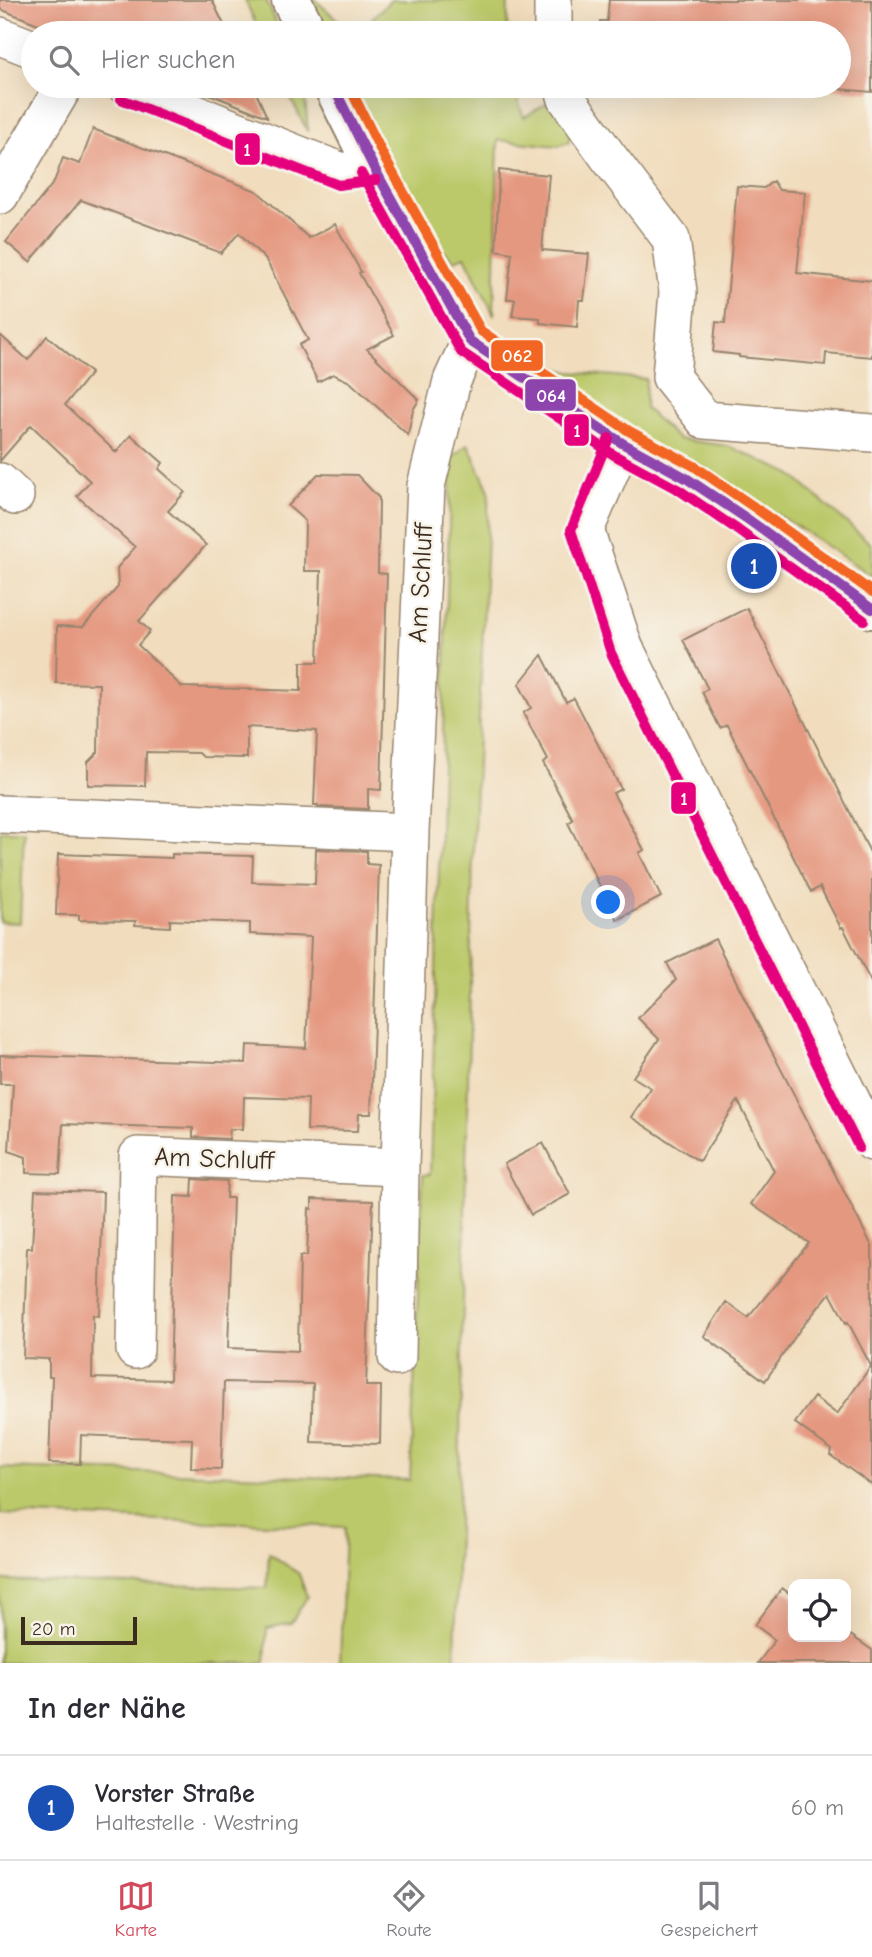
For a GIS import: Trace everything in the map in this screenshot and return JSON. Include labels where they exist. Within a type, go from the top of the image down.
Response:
[{"type":"street","points":[[291,0],[302,21]]},
{"type":"street","points":[[553,0],[553,21]]},
{"type":"street","points":[[0,36],[21,44]]},
{"type":"street","points":[[0,195],[57,98]]},
{"type":"street","points":[[156,98],[342,172],[373,166]]},
{"type":"street","points":[[339,98],[373,166],[470,341],[622,443],[686,478],[736,511],[872,609]]},
{"type":"street","points":[[567,98],[671,239],[678,292],[671,377],[705,420],[872,433]]},
{"type":"street","name":"Am Schluff","points":[[397,1357],[410,832],[426,486],[452,381],[470,341]]},
{"type":"street","points":[[622,443],[585,530],[624,647],[872,1142]]},
{"type":"street","points":[[0,814],[410,832]]},
{"type":"street","name":"Am Schluff","points":[[135,1350],[138,1156],[400,1167]]},
{"type":"green space","points":[[245,0],[266,0],[276,21],[255,21]]},
{"type":"green space","points":[[309,0],[315,0],[339,21],[319,21]]},
{"type":"green space","points":[[391,0],[508,0],[507,21],[369,21]]},
{"type":"green space","points":[[291,98],[305,98],[308,132]]},
{"type":"green space","points":[[357,98],[517,98],[524,117],[549,102],[571,131],[569,142],[558,146],[498,140],[494,315],[465,256],[454,260],[423,232]]},
{"type":"green space","points":[[538,363],[570,372],[646,379],[645,408],[678,439],[728,446],[791,474],[872,545],[872,576],[790,522],[613,425]]},
{"type":"green space","points":[[468,444],[489,491],[473,854],[455,1663],[340,1663],[345,1527],[0,1514],[0,1468],[410,1480],[423,1175],[430,1174],[451,459]]},
{"type":"green space","points":[[0,831],[24,831],[20,923],[0,922]]},
{"type":"green space","points":[[269,1553],[299,1574],[307,1597],[291,1623],[267,1628],[265,1663],[0,1663],[0,1580],[267,1588]]},
{"type":"building","points":[[0,0],[212,0],[222,21],[30,21],[0,9]]},
{"type":"building","points":[[609,0],[872,0],[872,92],[851,90],[851,21],[607,21]]},
{"type":"building","points":[[220,98],[258,98],[267,117]]},
{"type":"building","points":[[93,129],[257,191],[309,238],[335,224],[394,335],[367,349],[419,400],[413,410],[408,435],[350,382],[333,374],[318,382],[299,345],[308,340],[266,260],[239,233],[221,253],[81,200],[30,262],[6,242],[54,182],[63,158],[80,164]]},
{"type":"building","points":[[499,170],[549,175],[542,250],[589,254],[584,300],[579,300],[577,327],[540,323],[540,318],[512,316],[515,299],[507,299],[512,253],[496,250]]},
{"type":"building","points":[[773,181],[779,190],[805,192],[797,273],[872,281],[872,357],[826,353],[825,365],[713,352],[716,322],[725,323],[737,186],[764,188]]},
{"type":"building","points":[[0,335],[28,360],[47,336],[91,373],[65,405],[116,452],[131,435],[163,463],[159,469],[185,492],[168,511],[206,545],[139,621],[150,631],[138,645],[182,687],[301,691],[301,662],[318,662],[321,571],[304,571],[305,521],[288,506],[318,474],[357,475],[379,498],[378,573],[387,574],[381,790],[368,789],[368,809],[314,805],[317,731],[247,727],[247,758],[203,757],[199,753],[146,752],[145,786],[88,785],[88,762],[98,752],[99,684],[56,683],[57,626],[83,627],[118,587],[117,568],[135,547],[77,496],[90,481],[31,425],[0,461]]},
{"type":"building","points":[[747,608],[872,856],[872,984],[820,887],[811,892],[727,725],[720,728],[702,692],[708,689],[683,640]]},
{"type":"building","points":[[542,655],[566,702],[574,698],[621,789],[613,793],[644,850],[639,853],[661,897],[617,920],[568,823],[573,820],[543,763],[548,760],[523,713],[531,708],[519,684]]},
{"type":"building","points":[[316,849],[367,851],[367,864],[379,865],[371,1114],[359,1114],[358,1131],[307,1130],[308,1099],[244,1097],[243,1129],[230,1129],[229,1139],[193,1137],[193,1128],[63,1124],[60,1174],[26,1173],[26,1157],[9,1151],[13,1084],[0,1084],[0,1055],[246,1063],[247,1045],[306,1048],[311,937],[250,934],[250,923],[170,920],[170,927],[135,925],[136,921],[79,920],[79,915],[56,915],[58,854],[172,858],[172,854],[253,856],[252,882],[315,884]]},
{"type":"building","points":[[715,939],[872,1246],[872,1485],[830,1455],[832,1450],[795,1423],[814,1397],[837,1414],[871,1366],[830,1293],[801,1328],[765,1381],[704,1336],[726,1302],[748,1318],[809,1243],[751,1204],[774,1171],[738,1101],[699,1161],[631,1117],[651,1088],[633,1077],[659,1039],[638,1018],[676,980],[667,963]]},
{"type":"building","points":[[543,1143],[570,1194],[531,1215],[504,1164]]},
{"type":"building","points":[[193,1179],[227,1181],[226,1198],[233,1198],[228,1348],[298,1351],[300,1256],[307,1256],[309,1208],[312,1209],[312,1199],[373,1201],[366,1386],[381,1386],[380,1444],[311,1442],[313,1384],[224,1382],[221,1469],[191,1468],[192,1439],[81,1435],[80,1464],[49,1463],[52,1377],[49,1377],[49,1359],[23,1358],[27,1248],[32,1248],[35,1190],[103,1192],[99,1316],[93,1315],[92,1378],[170,1380],[175,1196],[192,1197]]},
{"type":"building","points":[[782,1588],[788,1592],[788,1642],[851,1642],[851,1635],[872,1650],[872,1663],[758,1663],[775,1640],[755,1625]]},
{"type":"transit line","name":"064","points":[[339,98],[373,166],[470,341],[622,443],[686,478],[872,609]]},
{"type":"transit line","name":"062","points":[[355,98],[385,159],[481,331],[629,431],[694,466],[872,592]]},
{"type":"transit line","name":"1","points":[[121,99],[338,185],[376,180]]},
{"type":"transit line","name":"1","points":[[361,173],[461,352],[614,455],[679,490],[864,620]]},
{"type":"transit line","name":"1","points":[[609,438],[571,530],[611,653],[859,1148]]},
{"type":"place","name":"Vorster Straße","points":[[754,566]]}]
